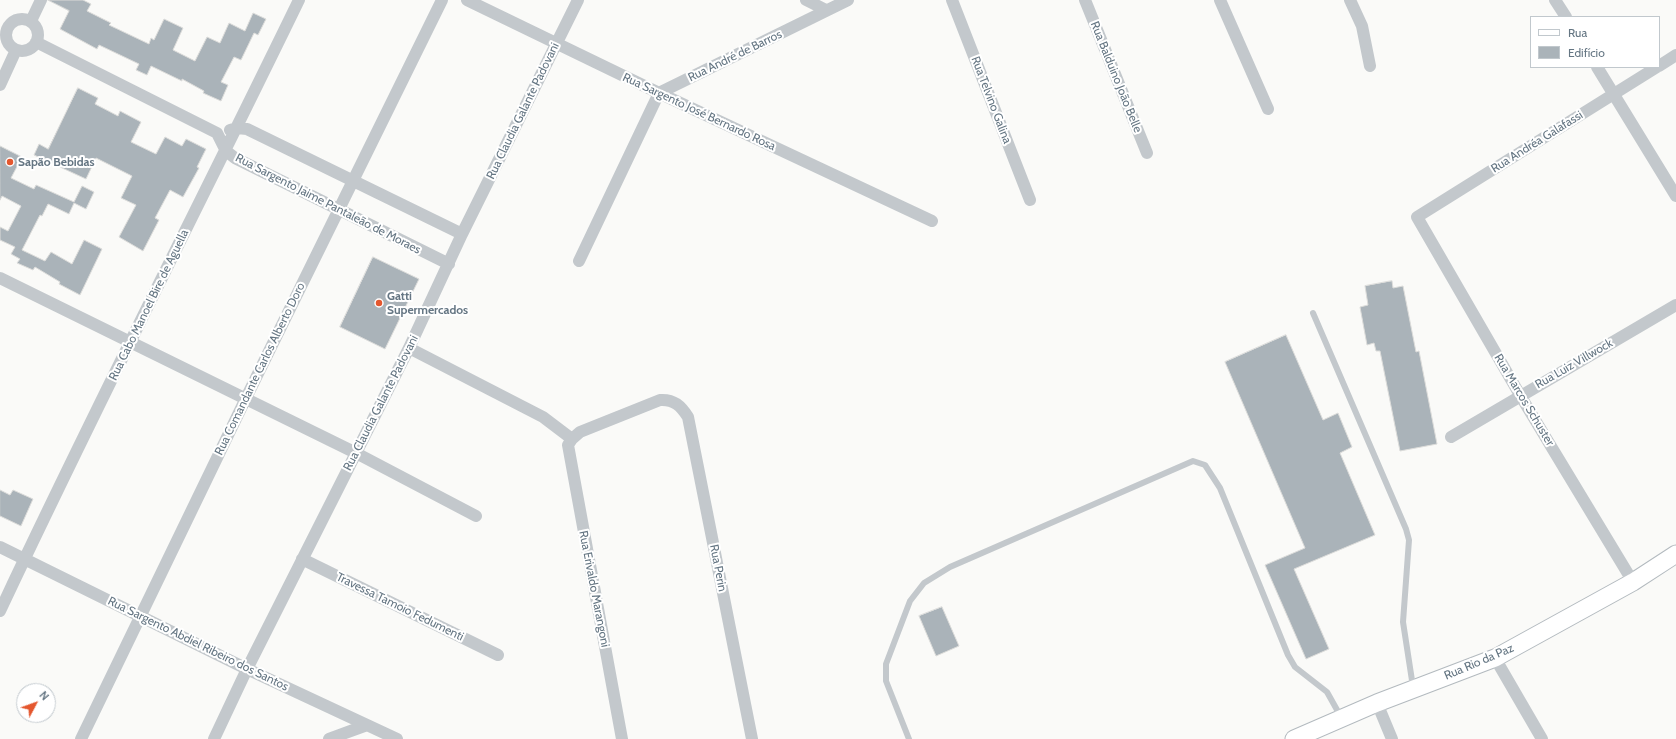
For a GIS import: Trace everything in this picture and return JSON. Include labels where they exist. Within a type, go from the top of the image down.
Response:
[{"type":"main road","name":"Rua Rio da Paz","points":[[1294,739],[1377,703],[1495,658],[1633,582],[1676,554]]},
{"type":"street","points":[[31,21],[41,0]]},
{"type":"street","name":"Rua Cabo Manoel Bire de Aguella","points":[[0,611],[130,342],[226,151],[299,0]]},
{"type":"street","name":"Rua Comandante Carlos Alberto Doro","points":[[81,739],[338,209],[442,0]]},
{"type":"street","name":"Rua Sargento José Bernardo Rosa","points":[[467,0],[658,93],[932,221]]},
{"type":"street","name":"Rua Claudia Galante Padovani","points":[[214,739],[247,669],[409,348],[462,234],[578,0]]},
{"type":"street","points":[[806,0],[826,10]]},
{"type":"street","name":"Rua André de Barros","points":[[658,93],[848,0]]},
{"type":"street","name":"Rua Telvino Galina","points":[[952,0],[1030,200]]},
{"type":"street","name":"Rua Balduino João Belle","points":[[1085,0],[1147,153]]},
{"type":"street","points":[[1220,0],[1268,110]]},
{"type":"street","points":[[1555,0],[1565,16]]},
{"type":"street","points":[[1352,1],[1362,26],[1370,66]]},
{"type":"street","points":[[20,19],[31,21],[37,30],[38,35],[36,42],[27,51],[16,50],[8,44],[3,26],[20,19]]},
{"type":"street","points":[[36,42],[217,132],[236,128],[247,129],[462,234]]},
{"type":"street","points":[[0,85],[16,50]]},
{"type":"street","name":"Rua Andréa Galafassi","points":[[1660,65],[1676,55]]},
{"type":"street","points":[[1598,68],[1676,196]]},
{"type":"street","name":"Rua Andréa Galafassi","points":[[1417,217],[1655,68]]},
{"type":"street","points":[[579,261],[658,93]]},
{"type":"street","name":"Rua Sargento Jaime Pantaleão de Moraes","points":[[217,132],[226,151],[235,158],[449,264]]},
{"type":"street","name":"Rua Marcos Schuster","points":[[1417,217],[1520,395],[1633,582]]},
{"type":"street","points":[[0,278],[356,452],[476,516]]},
{"type":"street","name":"Rua Luiz Villwock","points":[[1451,437],[1520,395],[1676,305]]},
{"type":"street","points":[[409,348],[543,417],[572,439]]},
{"type":"street","name":"Rua Perin","points":[[572,439],[580,432],[660,400],[675,402],[682,408],[688,417],[752,739]]},
{"type":"street","name":"Rua Erivaldo Marangoni","points":[[572,439],[568,445],[568,453],[622,739]]},
{"type":"street","name":"Rua Sargento Abdiel Ribeiro dos Santos","points":[[0,547],[247,669],[397,739]]},
{"type":"street","name":"Travessa Tamoio Fedumenti","points":[[302,559],[498,654]]},
{"type":"street","points":[[1495,658],[1542,739]]},
{"type":"street","points":[[1377,703],[1392,739]]},
{"type":"street","points":[[329,739],[367,725]]},
{"type":"lane","points":[[1313,312],[1406,529],[1409,540],[1403,622],[1413,689]]},
{"type":"lane","points":[[909,739],[886,681],[886,664],[910,601],[924,583],[950,567],[1193,461],[1205,465],[1220,488],[1288,655],[1295,667],[1327,692],[1342,718]]},
{"type":"building","points":[[48,0],[83,0],[91,4],[87,11],[111,23],[109,25],[149,44],[151,38],[154,40],[164,19],[183,28],[173,50],[195,61],[207,37],[220,43],[229,23],[245,31],[253,13],[266,19],[258,35],[254,33],[241,60],[234,57],[221,82],[228,85],[221,101],[203,93],[204,91],[182,79],[182,81],[151,66],[147,75],[136,70],[139,64],[99,45],[97,49],[60,29],[69,11]]},
{"type":"building","points":[[78,88],[98,98],[95,104],[118,116],[120,111],[141,122],[131,142],[156,154],[165,137],[182,146],[186,139],[206,149],[197,167],[199,168],[183,197],[170,190],[155,218],[159,220],[143,251],[119,237],[136,205],[121,198],[132,176],[96,158],[86,179],[34,155],[39,144],[48,149]]},
{"type":"building","points":[[0,146],[22,157],[11,178],[34,189],[36,185],[74,202],[82,186],[94,192],[86,209],[74,203],[69,214],[48,204],[42,216],[40,215],[22,250],[45,261],[51,252],[72,264],[84,240],[102,249],[80,295],[59,284],[60,282],[35,267],[33,270],[17,263],[20,259],[11,254],[15,247],[0,240],[0,227],[8,231],[21,206],[2,196],[0,200]]},
{"type":"building","name":"Gatti Supermercados","points":[[373,257],[419,279],[385,349],[340,327]]},
{"type":"building","points":[[1392,281],[1393,288],[1403,286],[1416,352],[1419,351],[1437,444],[1400,451],[1380,351],[1376,351],[1374,343],[1367,345],[1360,307],[1368,305],[1365,286]]},
{"type":"building","points":[[1286,335],[1323,420],[1338,413],[1352,447],[1340,453],[1375,535],[1294,569],[1329,649],[1306,659],[1265,565],[1305,548],[1225,362]]},
{"type":"building","points":[[0,490],[10,495],[13,490],[33,499],[21,526],[0,516]]},
{"type":"building","points":[[942,607],[959,646],[936,656],[919,616]]},
{"type":"place","name":"Sapão Bebidas","points":[[10,162]]},
{"type":"place","name":"Gatti Supermercados","points":[[379,303]]}]
